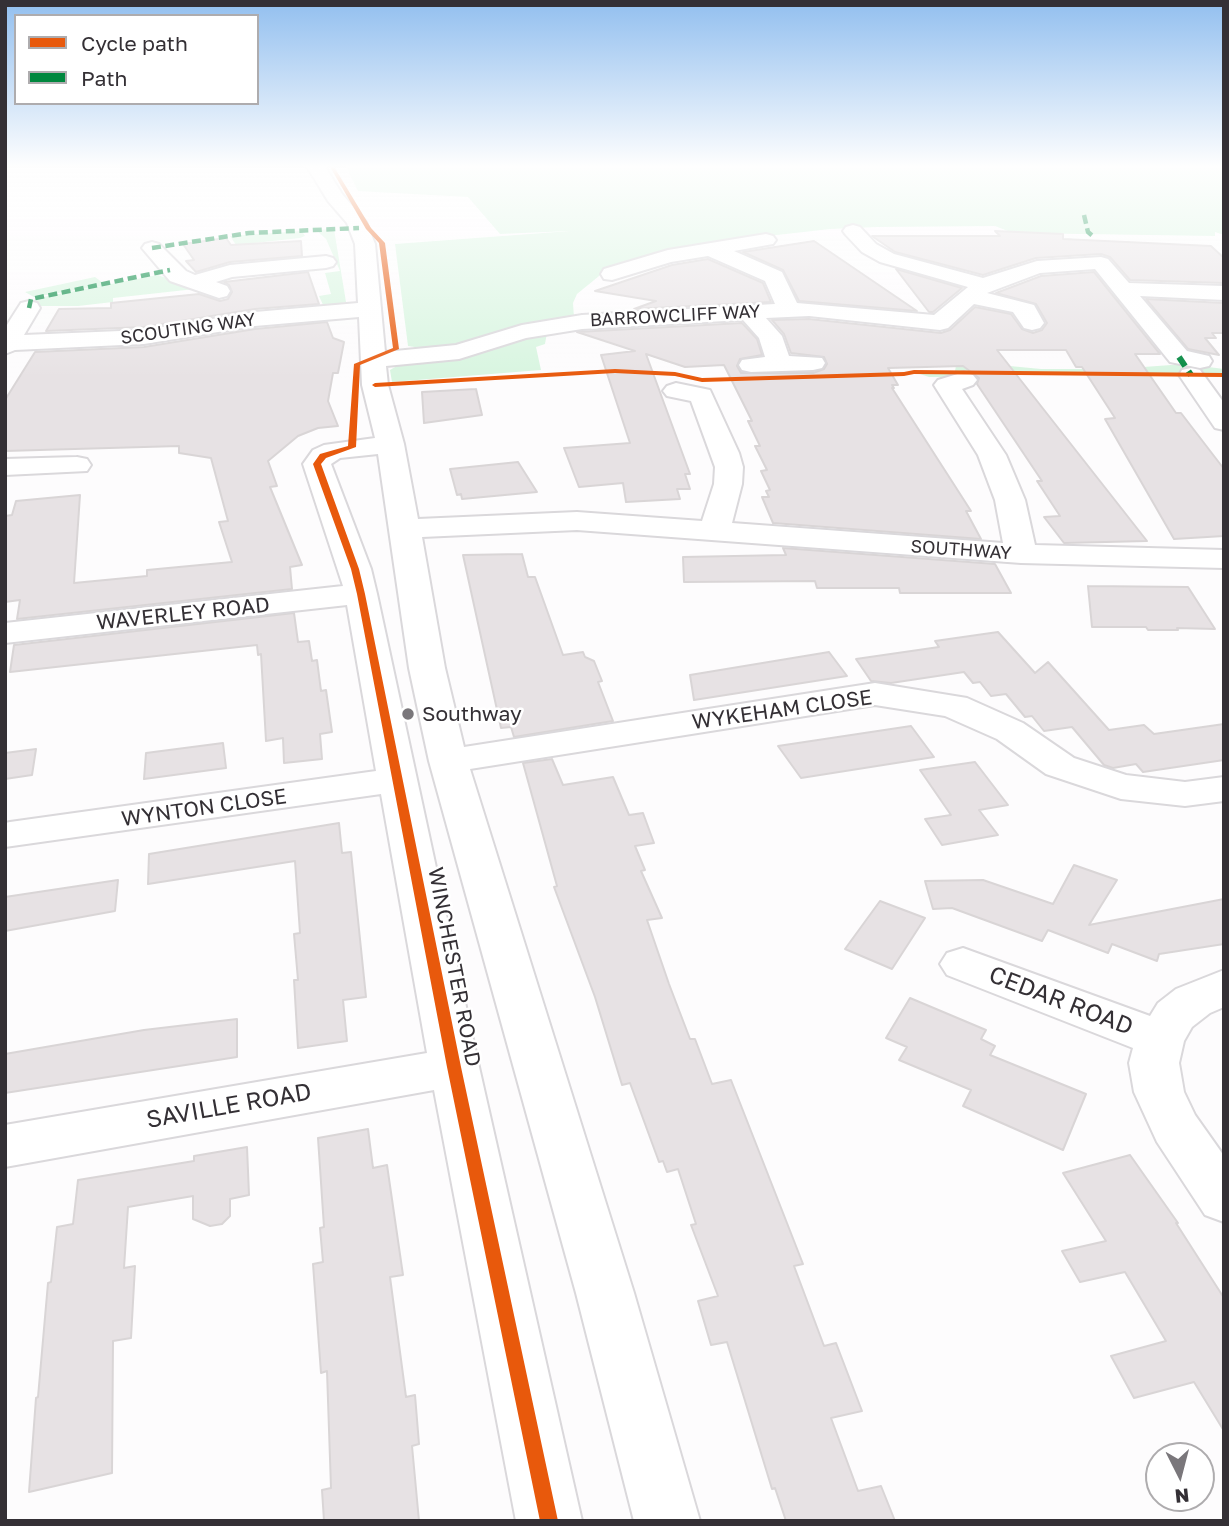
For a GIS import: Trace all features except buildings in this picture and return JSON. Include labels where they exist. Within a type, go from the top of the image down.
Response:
[{"type":"street","name":"WINCHESTER ROAD","points":[[362,236],[365,244],[375,385],[390,444],[427,668],[448,761],[605,1293],[667,1521]]},
{"type":"street","points":[[852,236],[887,258],[1020,307],[1026,310],[1032,323]]},
{"type":"street","points":[[612,274],[668,256],[766,240]]},
{"type":"street","points":[[152,248],[170,270],[232,297],[256,319]]},
{"type":"street","points":[[708,248],[774,277],[788,309]]},
{"type":"street","points":[[195,282],[230,271],[327,262]]},
{"type":"street","name":"BARROWCLIFF WAY","points":[[375,360],[459,352],[522,332],[564,324],[788,309],[833,311],[940,323],[976,291],[1037,267],[1101,263],[1125,289]]},
{"type":"street","points":[[1125,289],[1224,293]]},
{"type":"street","points":[[1125,289],[1179,357],[1196,368],[1224,422]]},
{"type":"street","name":"SCOUTING WAY","points":[[6,344],[29,308]]},
{"type":"street","name":"SCOUTING WAY","points":[[6,344],[144,337],[256,319],[368,309]]},
{"type":"street","points":[[748,312],[771,337],[780,364]]},
{"type":"street","points":[[751,365],[813,363]]},
{"type":"street","points":[[945,383],[992,455],[1010,500],[1021,554]]},
{"type":"street","points":[[698,392],[729,467],[728,484],[715,530]]},
{"type":"street","name":"WINCHESTER ROAD","points":[[390,444],[334,451],[323,456],[317,464],[355,569],[361,594],[454,1067],[550,1521]]},
{"type":"street","points":[[5,467],[77,466]]},
{"type":"street","name":"SOUTHWAY","points":[[405,529],[577,521],[1021,554],[1224,559]]},
{"type":"street","name":"WAVERLEY ROAD","points":[[5,633],[361,594]]},
{"type":"street","name":"WYKEHAM CLOSE","points":[[448,761],[876,694],[954,706],[1010,731],[1060,766],[1121,787],[1185,793],[1224,789]]},
{"type":"street","name":"WYNTON CLOSE","points":[[10,835],[397,780]]},
{"type":"street","name":"CEDAR ROAD","points":[[962,964],[1160,1039]]},
{"type":"street","name":"CEDAR ROAD","points":[[1224,987],[1194,1001],[1175,1015],[1160,1039],[1154,1063],[1159,1092],[1175,1127],[1224,1199]]},
{"type":"street","name":"SAVILLE ROAD","points":[[5,1146],[454,1067]]},
{"type":"green space","points":[[230,236],[304,236],[300,238],[236,245]]},
{"type":"green space","points":[[323,236],[335,236],[346,302],[324,307],[319,296],[331,294],[325,273],[340,271]]},
{"type":"green space","points":[[500,236],[766,236],[733,240],[604,272],[577,294],[573,303],[574,317],[536,323],[458,345],[427,349],[408,346],[395,244]]},
{"type":"green space","points":[[158,275],[195,289],[113,298],[113,302],[78,306],[32,306],[36,300],[43,297]]},
{"type":"green space","points":[[95,277],[106,285],[34,297],[25,292]]},
{"type":"green space","points":[[547,333],[545,344],[536,347],[541,370],[392,382],[390,370],[400,364],[470,356]]},
{"type":"green space","points":[[968,362],[1041,369],[1116,369],[1185,364],[1224,369],[1224,374],[1198,379],[1159,374],[963,371],[959,376],[929,377],[914,372],[955,371],[956,366]]},
{"type":"marked path","points":[[152,248],[225,236]]},
{"type":"marked path","points":[[29,308],[31,299],[170,270]]},
{"type":"marked path","points":[[1179,357],[1191,375]]},
{"type":"cycle path","points":[[376,236],[382,243],[396,349],[357,364],[352,447],[323,456],[317,464],[355,569],[361,594],[454,1067],[549,1521]]},
{"type":"cycle path","points":[[375,385],[615,371],[675,374],[702,380],[914,372],[1224,375]]},
{"type":"place","name":"Southway","points":[[408,714]]}]
